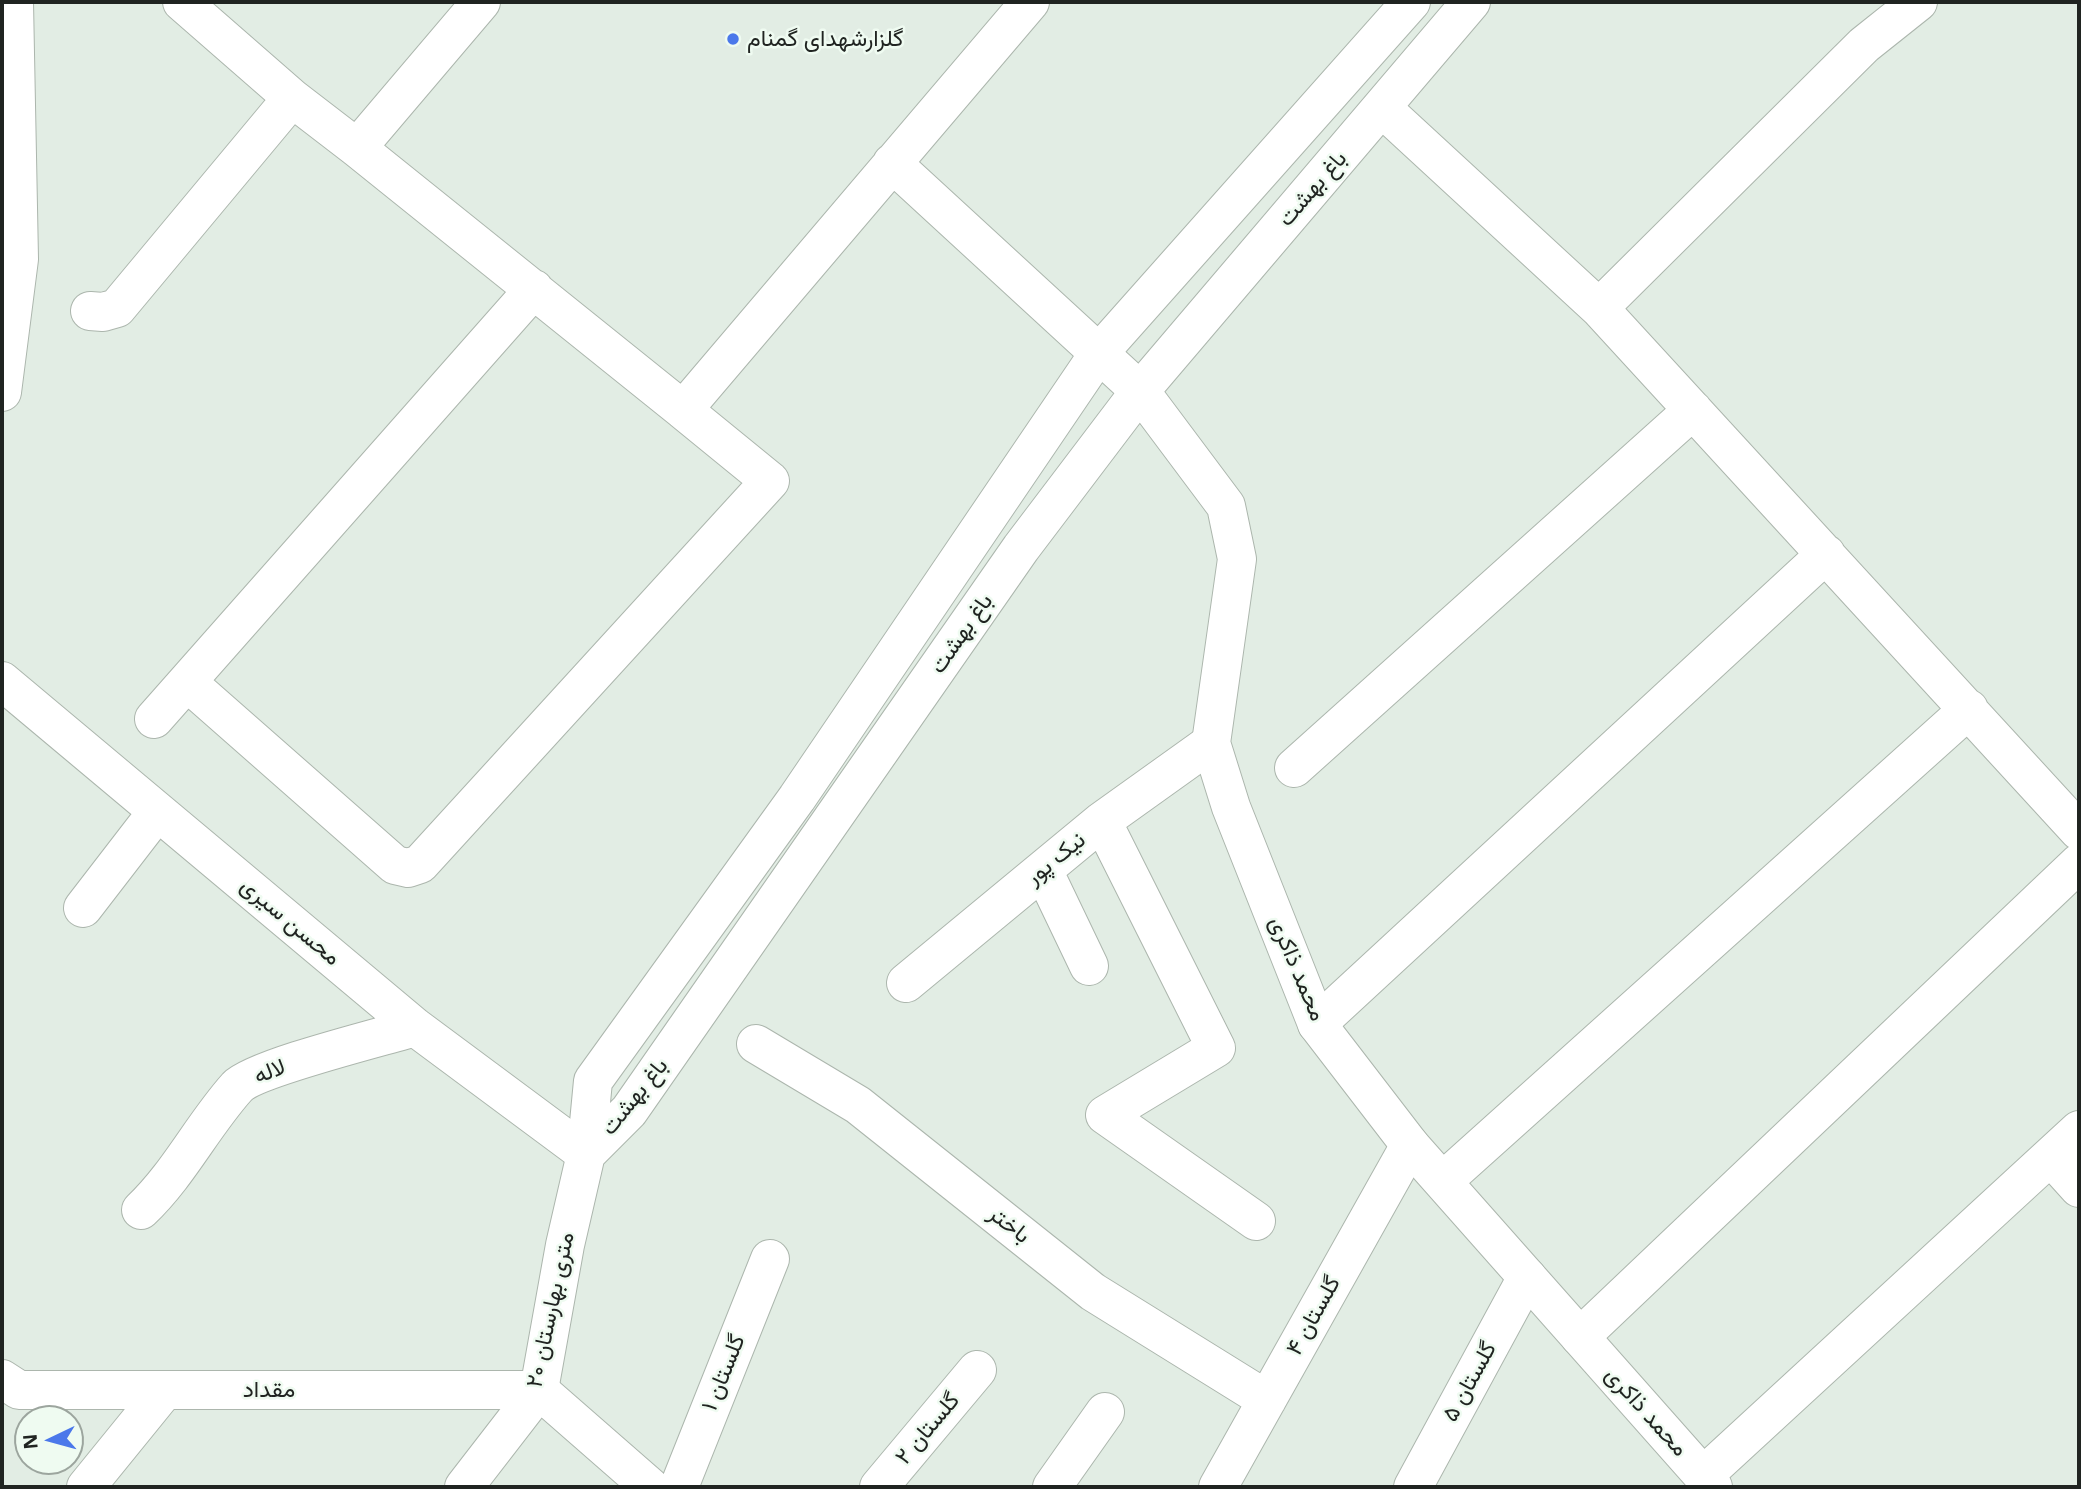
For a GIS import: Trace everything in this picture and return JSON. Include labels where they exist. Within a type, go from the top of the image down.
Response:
[{"type":"street","points":[[2,392],[10,255],[14,2]]},
{"type":"street","points":[[182,2],[292,98],[534,289],[770,481],[420,864],[408,868],[395,865],[187,682]]},
{"type":"street","points":[[357,148],[481,2]]},
{"type":"street","points":[[683,410],[1030,2]]},
{"type":"street","name":"باغ بهشت","points":[[586,1154],[593,1081],[797,798],[1099,353],[1411,2]]},
{"type":"street","name":"باغ بهشت","points":[[586,1154],[637,1100],[1021,548],[1140,391],[1471,2]]},
{"type":"street","points":[[1599,307],[1864,44],[1918,2]]},
{"type":"street","points":[[90,311],[103,312],[117,308],[292,98]]},
{"type":"street","points":[[1382,108],[1599,307],[2079,831]]},
{"type":"street","name":"محمد ذاکری","points":[[892,163],[1140,391],[1226,506],[1237,559],[1211,743],[1231,807],[1317,1024],[1410,1145],[1708,1482]]},
{"type":"street","points":[[154,719],[534,289]]},
{"type":"street","points":[[1294,768],[1693,410]]},
{"type":"street","points":[[1317,1024],[1826,554]]},
{"type":"street","name":"محسن سیری","points":[[2,681],[415,1027],[586,1154]]},
{"type":"street","points":[[1443,1181],[1969,709]]},
{"type":"street","name":"نیک پور","points":[[906,982],[1102,821],[1211,743]]},
{"type":"street","points":[[83,908],[157,811]]},
{"type":"street","points":[[1102,821],[1216,1048],[1105,1115],[1256,1221]]},
{"type":"street","points":[[1580,1337],[2079,863]]},
{"type":"street","points":[[1043,870],[1089,967]]},
{"type":"street","name":"لاله","points":[[141,1210],[161,1191],[239,1085],[271,1070],[415,1027]]},
{"type":"street","name":"باختر","points":[[756,1044],[858,1105],[1093,1292],[1267,1400]]},
{"type":"street","points":[[1708,1482],[2079,1130]]},
{"type":"street","name":"گلستان ۴","points":[[1218,1487],[1410,1145]]},
{"type":"street","name":"۲۰ متری بهارستان","points":[[464,1487],[539,1390],[565,1245],[586,1154]]},
{"type":"street","points":[[2051,1157],[2079,1188]]},
{"type":"street","name":"گلستان ۱","points":[[679,1487],[770,1259]]},
{"type":"street","name":"گلستان ۵","points":[[1413,1487],[1527,1278]]},
{"type":"street","name":"گلستان ۲","points":[[879,1487],[977,1370]]},
{"type":"street","name":"مقداد","points":[[2,1379],[19,1390],[539,1390]]},
{"type":"street","points":[[539,1390],[650,1487]]},
{"type":"street","points":[[86,1487],[164,1391]]},
{"type":"street","points":[[1052,1487],[1105,1412]]},
{"type":"place","name":"گلزارشهدای گمنام","points":[[733,39]]}]
